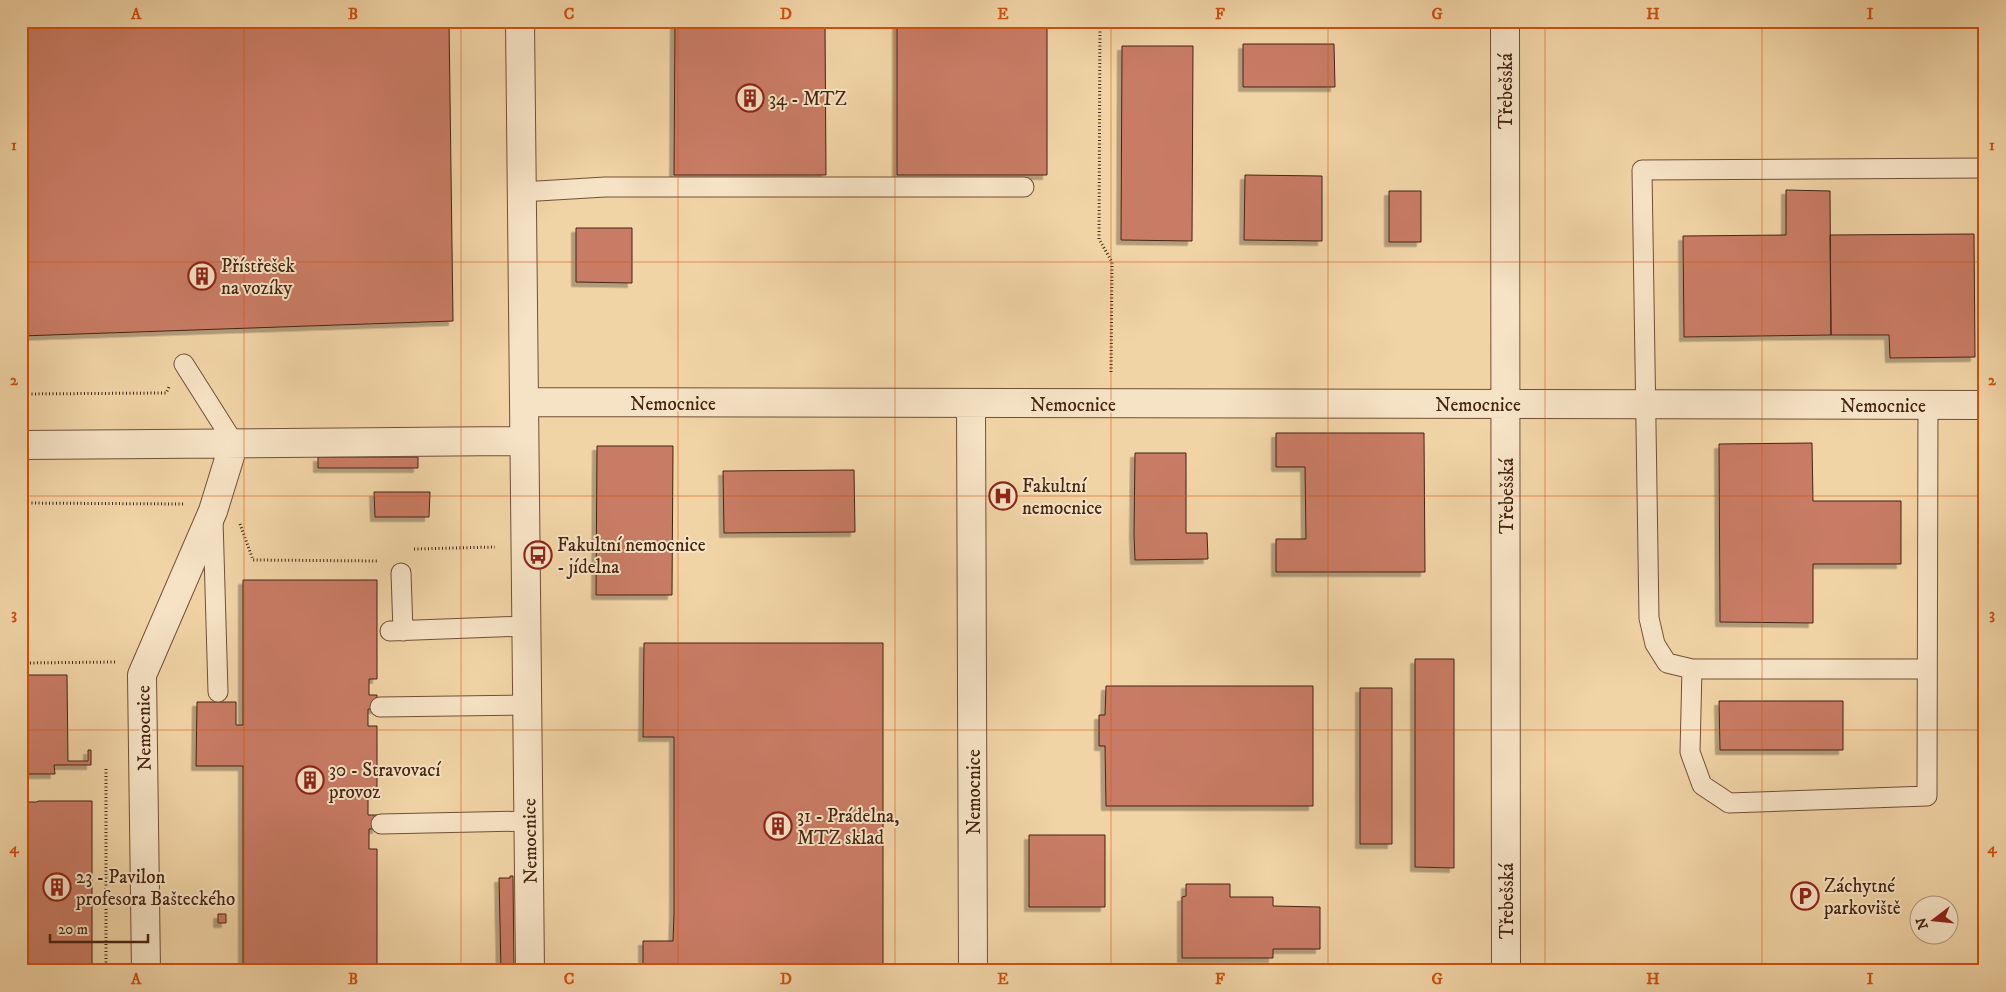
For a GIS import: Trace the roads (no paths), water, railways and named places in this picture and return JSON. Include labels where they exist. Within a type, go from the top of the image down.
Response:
[{"type":"street","name":"Nemocnice","points":[[520,21],[530,971]]},
{"type":"street","name":"Třebešská","points":[[1505,21],[1506,971]]},
{"type":"street","name":"Nemocnice","points":[[524,402],[1985,405]]},
{"type":"street","name":"Nemocnice","points":[[972,403],[973,971]]},
{"type":"street","points":[[21,445],[524,442]]},
{"type":"street","name":"Nemocnice","points":[[146,971],[142,675],[213,511],[234,444]]},
{"type":"lane","points":[[1927,669],[1692,669],[1667,664],[1655,644],[1649,618],[1642,170],[1985,168]]},
{"type":"lane","points":[[521,192],[605,187],[1024,187]]},
{"type":"lane","points":[[184,364],[234,444]]},
{"type":"lane","points":[[1692,669],[1690,752],[1702,785],[1729,804],[1927,796],[1928,405]]},
{"type":"lane","points":[[213,511],[218,692]]},
{"type":"lane","points":[[394,567],[396,631],[526,626]]},
{"type":"lane","points":[[380,707],[527,705]]},
{"type":"lane","points":[[381,824],[528,821]]},
{"type":"place","name":"34 - MTZ","points":[[750,98]]},
{"type":"place","name":"Přístřešek na vozíky","points":[[202,276]]},
{"type":"place","name":"Fakultní nemocnice","points":[[1003,496]]},
{"type":"place","name":"Fakultní nemocnice - jídelna","points":[[538,555]]},
{"type":"place","name":"30 - Stravovací provoz","points":[[310,780]]},
{"type":"place","name":"31 - Prádelna, MTZ sklad","points":[[778,826]]},
{"type":"place","name":"23 - Pavilon profesora Bašteckého","points":[[57,887]]},
{"type":"place","name":"Záchytné parkoviště","points":[[1805,896]]}]
